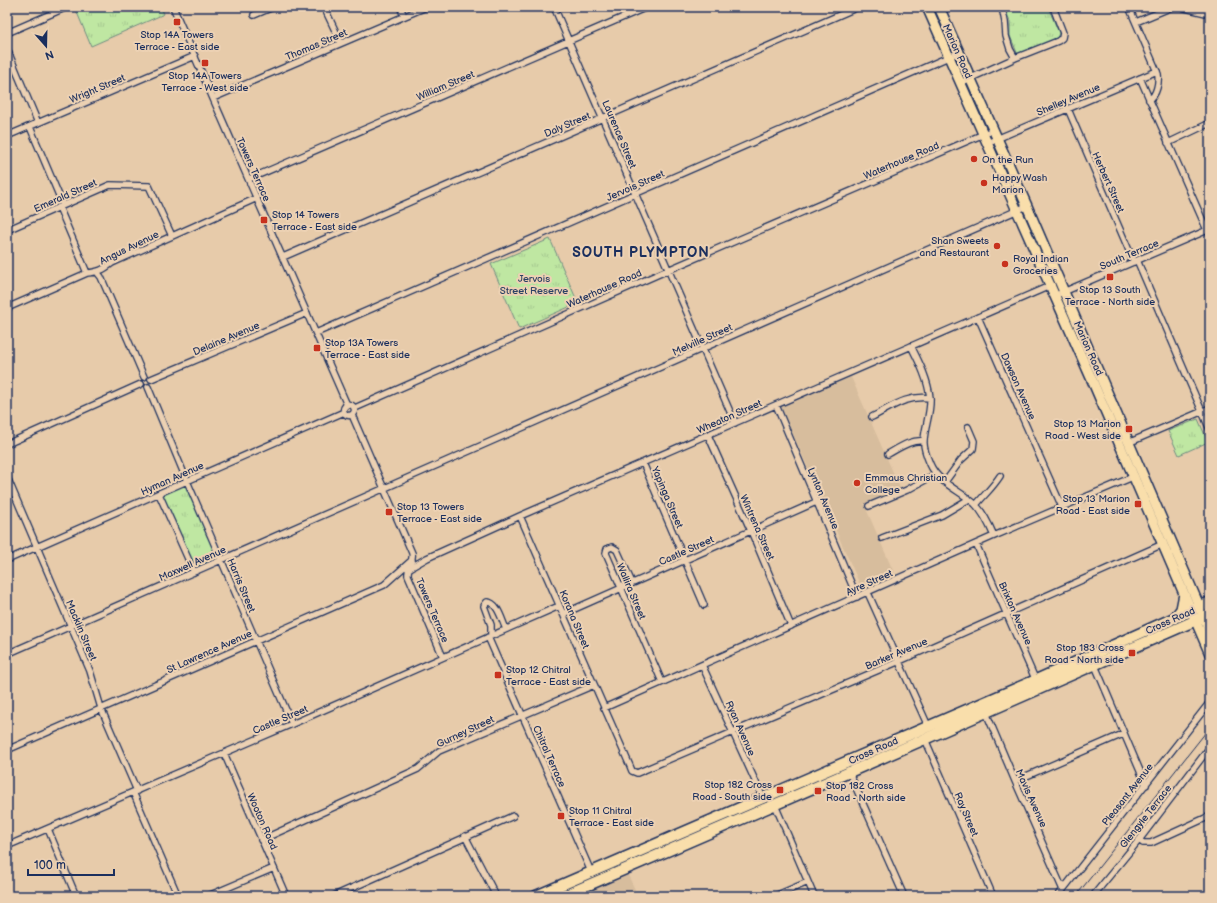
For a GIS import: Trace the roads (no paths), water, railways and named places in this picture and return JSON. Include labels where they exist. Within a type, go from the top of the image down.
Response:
[{"type":"highway","name":"Cross Road","points":[[536,896],[982,702],[1036,680],[1210,601]]},
{"type":"highway","name":"Cross Road","points":[[563,896],[775,805],[1203,617]]},
{"type":"highway","points":[[711,820],[723,827],[725,814]]},
{"type":"main road","name":"Marion Road","points":[[927,7],[1054,296],[1194,594],[1195,609]]},
{"type":"main road","name":"Marion Road","points":[[939,7],[1064,292],[1125,445]]},
{"type":"main road","name":"Marion Road","points":[[1138,474],[1163,544],[1184,594],[1203,617],[1210,631]]},
{"type":"main road","points":[[1174,618],[1181,609],[1184,594]]},
{"type":"main road","points":[[1194,594],[1204,600],[1210,601]]},
{"type":"main road","name":"Marion Road","points":[[1203,617],[1203,638],[1210,654]]},
{"type":"main road","points":[[1178,628],[1193,630],[1203,638]]},
{"type":"street","points":[[7,33],[67,7]]},
{"type":"street","name":"Towers Terrace","points":[[174,7],[347,405]]},
{"type":"street","points":[[254,15],[272,7]]},
{"type":"street","points":[[324,7],[341,43]]},
{"type":"street","points":[[400,7],[404,16]]},
{"type":"street","name":"Thomas Street","points":[[213,98],[426,7]]},
{"type":"street","name":"Laurence Street","points":[[554,7],[735,423]]},
{"type":"street","name":"William Street","points":[[248,179],[647,7]]},
{"type":"street","name":"Daly Street","points":[[283,257],[858,7]]},
{"type":"street","points":[[1002,7],[1006,22],[1006,36],[1010,49],[1015,58]]},
{"type":"street","points":[[960,83],[1062,38],[1063,33],[1053,7]]},
{"type":"street","points":[[1129,7],[1157,71],[1158,78],[1156,92],[1149,100]]},
{"type":"street","points":[[1136,22],[1172,7]]},
{"type":"street","points":[[1181,7],[1210,14]]},
{"type":"street","points":[[7,49],[38,123]]},
{"type":"street","name":"Jervois Street","points":[[316,333],[960,52]]},
{"type":"street","name":"Wright Street","points":[[7,136],[195,56]]},
{"type":"street","name":"Shelley Avenue","points":[[987,143],[1157,71]]},
{"type":"street","points":[[1140,78],[1168,143],[1209,230]]},
{"type":"street","name":"Herbert Street","points":[[1068,109],[1210,430]]},
{"type":"street","points":[[1168,143],[1210,123]]},
{"type":"street","points":[[30,127],[88,273]]},
{"type":"street","name":"Waterhouse Road","points":[[355,408],[668,270],[993,130]]},
{"type":"street","name":"Emerald Street","points":[[7,230],[110,185],[150,186],[172,236]]},
{"type":"street","name":"Angus Avenue","points":[[7,308],[88,273],[97,272],[106,268],[112,263],[257,198]]},
{"type":"street","name":"Melville Street","points":[[383,488],[1027,206]]},
{"type":"street","name":"South Terrace","points":[[1054,296],[1209,230]]},
{"type":"street","points":[[97,272],[101,277],[144,377]]},
{"type":"street","name":"Wheaton Street","points":[[408,569],[427,558],[520,516],[1059,282]]},
{"type":"street","name":"Delaine Avenue","points":[[151,379],[307,313]]},
{"type":"street","name":"Dawson Avenue","points":[[978,317],[1062,507]]},
{"type":"street","points":[[911,346],[925,377],[930,398],[929,416],[924,441],[926,455],[936,474],[976,505],[985,516],[994,536]]},
{"type":"street","points":[[141,384],[148,387],[152,383],[151,379],[144,377]]},
{"type":"street","points":[[7,444],[141,384],[144,377]]},
{"type":"street","name":"Harris Street","points":[[148,387],[292,724]]},
{"type":"street","points":[[872,417],[903,401],[913,398],[930,398]]},
{"type":"street","points":[[352,415],[348,415],[344,412],[347,405],[351,404],[355,408],[352,415],[412,553],[412,560]]},
{"type":"street","name":"Lynton Avenue","points":[[776,405],[857,597]]},
{"type":"street","points":[[1125,445],[1210,408]]},
{"type":"street","name":"Hyman Avenue","points":[[7,560],[344,412]]},
{"type":"street","points":[[945,482],[961,460],[972,449],[974,441],[968,427]]},
{"type":"street","name":"Wintrena Street","points":[[708,435],[791,626]]},
{"type":"street","points":[[888,454],[918,440],[924,441]]},
{"type":"street","name":"Yapinga Street","points":[[643,463],[704,605]]},
{"type":"street","points":[[869,506],[907,490],[936,474]]},
{"type":"street","name":"Ayre Street","points":[[604,708],[1138,474]]},
{"type":"street","points":[[976,505],[990,490],[1000,476]]},
{"type":"street","name":"Macklin Street","points":[[7,477],[90,671],[101,708],[178,896]]},
{"type":"street","name":"Maxwell Avenue","points":[[7,654],[383,488]]},
{"type":"street","points":[[159,494],[194,572]]},
{"type":"street","points":[[882,538],[942,515],[969,499]]},
{"type":"street","name":"Castle Street","points":[[563,614],[816,502]]},
{"type":"street","name":"Korana Street","points":[[520,516],[604,708],[634,772]]},
{"type":"street","name":"Brixton Avenue","points":[[976,544],[1040,689]]},
{"type":"street","name":"Barker Avenue","points":[[634,772],[642,772],[898,662],[1163,544]]},
{"type":"street","name":"Wallira Street","points":[[632,583],[617,550],[612,547],[607,550],[606,553],[662,682]]},
{"type":"street","name":"Towers Terrace","points":[[412,560],[408,569],[408,575],[443,657]]},
{"type":"street","name":"St Lawrence Avenue","points":[[7,750],[384,585],[412,560]]},
{"type":"street","points":[[868,593],[928,726]]},
{"type":"street","name":"Chitral Terrace","points":[[506,629],[494,604],[487,602],[484,606],[491,625],[490,636],[596,882]]},
{"type":"street","name":"Castle Street","points":[[7,846],[292,724],[559,606]]},
{"type":"street","points":[[1090,655],[1146,785]]},
{"type":"street","name":"Ryan Avenue","points":[[702,665],[763,798]]},
{"type":"street","name":"Gurney Street","points":[[261,840],[418,769],[439,751],[594,685]]},
{"type":"street","name":"Mavis Avenue","points":[[982,702],[1063,890]]},
{"type":"street","name":"Pleasant Avenue","points":[[1058,896],[1210,702]]},
{"type":"street","points":[[1015,781],[1123,734]]},
{"type":"street","name":"Ray Street","points":[[925,739],[992,896]]},
{"type":"street","name":"Glengyle Terrace","points":[[1093,896],[1210,747]]},
{"type":"street","name":"Wooton Road","points":[[224,753],[286,896]]},
{"type":"street","points":[[845,762],[904,896]]},
{"type":"street","points":[[775,805],[814,896]]},
{"type":"street","points":[[334,896],[513,816]]},
{"type":"street","points":[[1138,840],[1143,843],[1151,843],[1210,816]]},
{"type":"street","points":[[48,829],[76,896]]},
{"type":"street","points":[[466,836],[496,896]]},
{"type":"street","points":[[208,896],[274,868]]},
{"type":"street","points":[[775,896],[808,882]]},
{"type":"tram line","points":[[1076,896],[1210,727]]},
{"type":"place","name":"Stop 14A Towers Terrace - East side","points":[[177,22]]},
{"type":"place","name":"Stop 14A Towers Terrace - West side","points":[[205,63]]},
{"type":"place","name":"On the Run","points":[[974,159]]},
{"type":"place","name":"Happy Wash Marion","points":[[984,183]]},
{"type":"place","name":"Stop 14 Towers Terrace - East side","points":[[264,220]]},
{"type":"place","name":"Shan Sweets and Restaurant","points":[[997,246]]},
{"type":"place","name":"Royal Indian Groceries","points":[[1005,264]]},
{"type":"place","name":"Stop 13 South Terrace - North side","points":[[1110,277]]},
{"type":"place","name":"Stop 13A Towers Terrace - East side","points":[[317,348]]},
{"type":"place","name":"Stop 13 Marion Road - West side","points":[[1129,429]]},
{"type":"place","name":"Emmaus Christian College","points":[[857,483]]},
{"type":"place","name":"Stop 13 Marion Road - East side","points":[[1138,504]]},
{"type":"place","name":"Stop 13 Towers Terrace - East side","points":[[389,512]]},
{"type":"place","name":"Stop 183 Cross Road - North side","points":[[1132,653]]},
{"type":"place","name":"Stop 12 Chitral Terrace - East side","points":[[498,675]]},
{"type":"place","name":"Stop 182 Cross Road - South side","points":[[780,790]]},
{"type":"place","name":"Stop 182 Cross Road - North side","points":[[818,791]]},
{"type":"place","name":"Stop 11 Chitral Terrace - East side","points":[[561,816]]},
{"type":"district","name":"SOUTH PLYMPTON","points":[[641,252]]},
{"type":"park label","name":"Jervois Street Reserve","points":[[534,284]]}]
